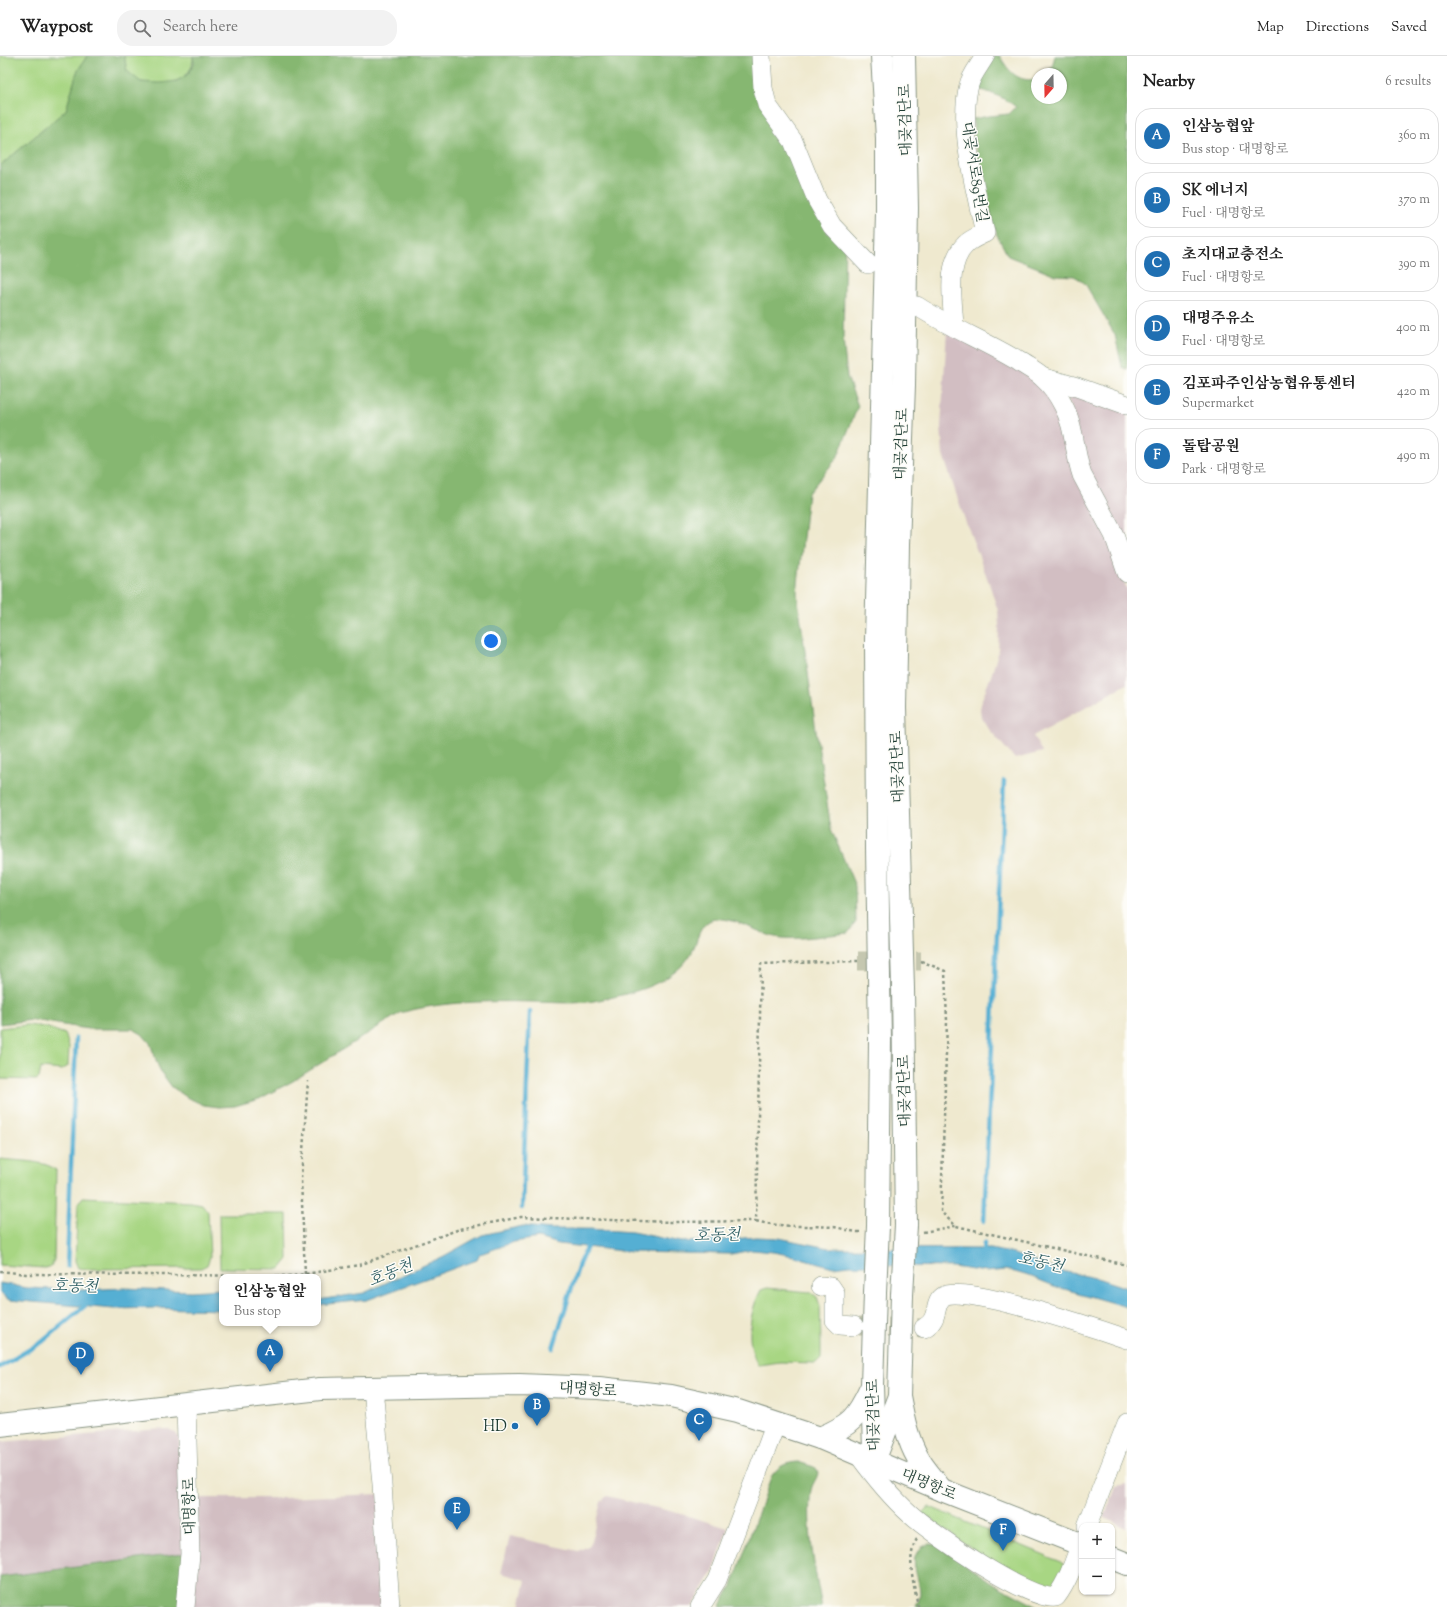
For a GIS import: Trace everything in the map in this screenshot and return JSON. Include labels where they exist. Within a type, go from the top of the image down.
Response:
[{"type":"main road","name":"대곶검단로","points":[[866,1458],[872,1385],[875,1293],[871,1229],[880,1040],[876,640],[887,213],[887,138],[882,56]]},
{"type":"main road","name":"대곶검단로","points":[[866,1458],[899,1396],[902,1295],[912,1229],[895,708],[907,208],[904,56]]},
{"type":"main road","name":"대명항로","points":[[0,1425],[320,1389],[519,1385],[599,1388],[672,1396],[738,1411],[820,1438],[942,1490],[1079,1538]]},
{"type":"main road","points":[[820,1438],[838,1430],[849,1422],[860,1410],[872,1385]]},
{"type":"main road","points":[[899,1396],[907,1435],[918,1459],[942,1490]]},
{"type":"main road","points":[[1114,1559],[1127,1564]]},
{"type":"street","points":[[761,56],[762,88],[767,105],[793,141],[818,200],[832,226],[868,264]]},
{"type":"street","name":"대곶서로89번길","points":[[954,327],[952,291],[953,264],[966,244],[985,233],[971,168],[965,113],[969,84],[985,56]]},
{"type":"street","points":[[917,306],[935,318],[995,346],[1044,378],[1077,387],[1127,405]]},
{"type":"street","points":[[1044,378],[1064,406],[1073,435],[1080,470],[1114,535],[1127,573]]},
{"type":"street","points":[[821,1286],[831,1287],[835,1293],[835,1320],[840,1325],[854,1326]]},
{"type":"street","points":[[924,1328],[931,1324],[935,1317],[938,1303],[944,1296],[956,1294],[984,1298],[1045,1313],[1127,1339]]},
{"type":"street","points":[[373,1388],[382,1484],[390,1607]]},
{"type":"street","name":"대명항로","points":[[185,1607],[190,1554],[186,1404]]},
{"type":"street","points":[[700,1607],[717,1580],[776,1423]]},
{"type":"street","points":[[1089,1523],[1127,1423]]},
{"type":"street","points":[[866,1458],[886,1490],[926,1528],[968,1556],[1026,1589],[1050,1598],[1056,1597],[1060,1592],[1079,1548]]},
{"type":"path","points":[[756,1221],[761,964],[858,960]]},
{"type":"path","points":[[921,961],[946,971],[947,1021],[941,1212],[956,1226]]},
{"type":"path","points":[[308,1081],[301,1179],[305,1274],[359,1265],[460,1229],[520,1218],[671,1222],[756,1221],[771,1225],[835,1227],[850,1232],[871,1229]]},
{"type":"path","points":[[912,1229],[956,1226],[1127,1265]]},
{"type":"path","points":[[0,1271],[26,1274],[219,1276]]},
{"type":"path","points":[[918,1607],[911,1566],[911,1557],[916,1541],[926,1528]]},
{"type":"shaded area","points":[[947,330],[1022,370],[1050,396],[1115,553],[1127,590],[1127,684],[1033,736],[1042,752],[1015,759],[988,728],[981,717],[980,709],[982,699],[998,653],[998,611],[943,455],[941,426]]},
{"type":"shaded area","points":[[1068,392],[1127,411],[1127,558],[1086,473],[1067,395]]},
{"type":"shaded area","points":[[168,1429],[175,1432],[179,1438],[184,1553],[0,1577],[0,1442]]},
{"type":"shaded area","points":[[1127,1484],[1127,1528],[1104,1518],[1116,1486]]},
{"type":"shaded area","points":[[379,1494],[384,1607],[189,1607],[195,1498],[284,1498]]},
{"type":"shaded area","points":[[607,1496],[678,1513],[728,1528],[714,1570],[692,1607],[520,1607],[526,1580],[501,1573],[510,1536],[578,1551],[590,1545],[601,1502]]},
{"type":"green space","points":[[0,56],[87,56],[77,72],[66,110],[0,166]]},
{"type":"green space","points":[[87,56],[124,56],[127,71],[141,82],[160,83],[177,81],[188,74],[194,63],[193,56],[761,56],[763,88],[845,240],[843,339],[847,377],[858,406],[837,458],[808,493],[797,593],[831,829],[855,886],[856,922],[848,933],[801,938],[783,938],[768,935],[733,921],[716,919],[709,921],[702,928],[692,953],[681,967],[671,975],[648,987],[623,995],[591,1002],[466,1003],[433,1006],[400,1013],[293,1081],[259,1099],[235,1106],[219,1107],[204,1105],[188,1098],[172,1087],[160,1071],[150,1043],[142,1034],[133,1029],[88,1029],[33,1020],[0,1024],[0,166],[66,110],[77,72]]},
{"type":"green space","points":[[124,56],[193,56],[192,65],[183,77],[176,81],[159,84],[142,82],[136,79],[127,71]]},
{"type":"green space","points":[[992,56],[1000,56],[1014,75],[1031,80],[1031,104],[1067,104],[1067,68],[1051,68],[1055,56],[1127,56],[1127,369],[1122,367],[1115,335],[1086,285],[1081,280],[1074,276],[1056,275],[1008,256],[997,235],[991,215],[974,137],[973,119],[1009,114],[1016,107],[991,93],[975,88]]},
{"type":"green space","points":[[27,1025],[45,1027],[65,1034],[69,1046],[68,1066],[62,1070],[41,1068],[39,1078],[36,1080],[0,1079],[0,1028]]},
{"type":"green space","points":[[0,1159],[45,1164],[56,1170],[54,1260],[51,1266],[45,1268],[0,1265]]},
{"type":"green space","points":[[83,1197],[191,1202],[202,1204],[208,1212],[210,1257],[207,1265],[201,1268],[78,1268],[75,1261],[78,1203]]},
{"type":"green space","points":[[219,1214],[287,1214],[288,1259],[280,1269],[220,1268]]},
{"type":"green space","points":[[767,1288],[810,1292],[817,1297],[820,1306],[821,1358],[816,1363],[780,1362],[758,1365],[751,1347],[751,1318],[761,1290]]},
{"type":"green space","points":[[798,1462],[814,1467],[818,1473],[811,1490],[810,1533],[822,1607],[720,1607],[732,1586],[771,1477],[776,1470],[782,1466],[789,1463]]},
{"type":"green space","points":[[930,1507],[1059,1561],[1063,1564],[1064,1568],[1054,1592],[1009,1576],[922,1513]]},
{"type":"green space","points":[[928,1544],[937,1545],[998,1586],[1038,1607],[916,1607],[920,1592],[915,1565],[916,1553]]},
{"type":"green space","points":[[184,1553],[180,1607],[0,1607],[0,1577]]},
{"type":"water","points":[[523,1226],[551,1229],[590,1229],[632,1232],[682,1242],[756,1237],[779,1238],[828,1248],[991,1249],[1014,1254],[1058,1270],[1100,1279],[1127,1288],[1127,1307],[1005,1270],[986,1272],[953,1267],[850,1265],[833,1267],[794,1256],[773,1252],[752,1250],[731,1254],[632,1252],[558,1244],[538,1238],[514,1242],[480,1254],[477,1260],[367,1300],[321,1305],[321,1300],[364,1293],[444,1256],[482,1235]]},
{"type":"water","points":[[0,1283],[27,1288],[81,1290],[124,1288],[191,1291],[219,1289],[219,1310],[155,1308],[114,1309],[9,1300],[0,1293]]},
{"type":"waterway","points":[[984,1221],[1004,781]]},
{"type":"waterway","points":[[522,1208],[530,1011]]},
{"type":"waterway","points":[[67,1266],[76,1038]]},
{"type":"waterway","points":[[553,1348],[579,1264],[589,1242]]},
{"type":"waterway","points":[[983,1255],[984,1243]]},
{"type":"waterway","points":[[0,1367],[42,1342],[87,1304]]},
{"type":"tunnel","points":[[858,961],[921,961]]},
{"type":"tunnel","points":[[859,1326],[924,1328]]},
{"type":"place","name":"인삼농협앞","points":[[270,1372]]},
{"type":"place","name":"대명주유소","points":[[81,1375]]},
{"type":"place","name":"HD","points":[[515,1426]]},
{"type":"place","name":"SK 에너지","points":[[537,1426]]},
{"type":"place","name":"초지대교충전소","points":[[699,1441]]},
{"type":"place","name":"김포파주인삼농협유통센터","points":[[457,1530]]},
{"type":"place","name":"돌탑공원","points":[[1003,1551]]},
{"type":"water label","name":"호동천","points":[[717,1234]]},
{"type":"water label","name":"호동천","points":[[1041,1261]]},
{"type":"water label","name":"호동천","points":[[390,1272]]},
{"type":"water label","name":"호동천","points":[[75,1285]]}]
